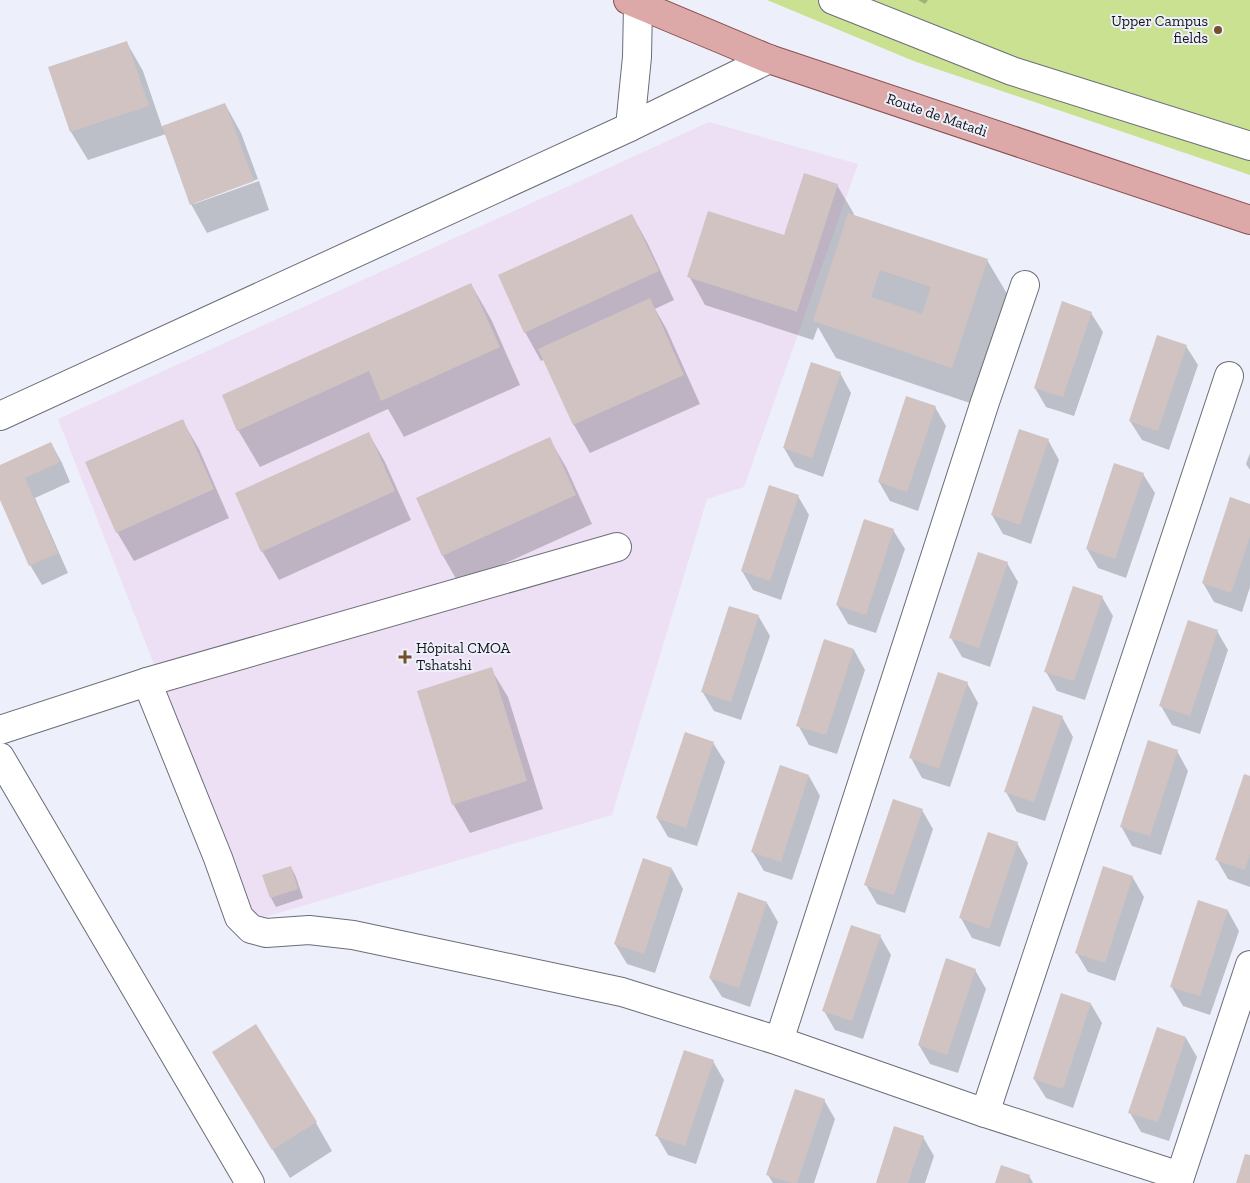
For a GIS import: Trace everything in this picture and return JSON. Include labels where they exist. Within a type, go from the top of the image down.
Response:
[{"type":"main road","name":"Route de Matadi","points":[[633,2],[769,59],[1250,220]]},
{"type":"street","points":[[833,0],[1012,71],[1250,146]]},
{"type":"street","points":[[630,127],[637,57],[633,2]]},
{"type":"street","points":[[0,416],[630,127],[769,59]]},
{"type":"street","points":[[779,1041],[976,429],[1025,285]]},
{"type":"street","points":[[985,1113],[1229,376]]},
{"type":"street","points":[[0,730],[146,682],[617,547]]},
{"type":"street","points":[[146,682],[218,858],[239,917],[250,929],[266,933],[309,930],[362,937],[622,992],[779,1041],[1179,1179],[1250,965]]},
{"type":"street","points":[[0,758],[250,1183]]},
{"type":"shaded area","name":"Hôpital CMOA Tshatshi","points":[[709,122],[858,164],[744,487],[707,499],[612,815],[254,920],[58,419]]},
{"type":"green space","points":[[767,0],[1250,0],[1250,175],[916,62]]},
{"type":"building","points":[[127,41],[149,106],[70,132],[48,67]]},
{"type":"building","points":[[225,103],[254,181],[190,205],[162,126]]},
{"type":"building","points":[[804,173],[838,184],[797,312],[687,277],[708,211],[784,235]]},
{"type":"building","points":[[848,213],[988,259],[952,368],[813,321]],"holes":[[[880,270],[931,287],[922,314],[871,297]]]},
{"type":"building","points":[[632,214],[659,271],[524,333],[498,275]]},
{"type":"building","points":[[471,283],[500,347],[381,401],[369,371],[237,431],[222,395]]},
{"type":"building","points":[[650,298],[684,375],[573,425],[538,349]]},
{"type":"building","points":[[1062,301],[1092,312],[1063,397],[1034,388]]},
{"type":"building","points":[[1157,335],[1187,345],[1158,431],[1129,421]]},
{"type":"building","points":[[811,362],[841,372],[812,458],[783,448]]},
{"type":"building","points":[[906,396],[936,406],[907,492],[878,482]]},
{"type":"building","points":[[183,419],[214,489],[116,533],[85,462]]},
{"type":"building","points":[[1019,429],[1049,439],[1020,525],[991,515]]},
{"type":"building","points":[[369,432],[395,491],[261,552],[235,493]]},
{"type":"building","points":[[550,437],[576,495],[442,556],[416,498]]},
{"type":"building","points":[[51,442],[60,462],[25,478],[58,553],[29,566],[0,500],[0,465]]},
{"type":"building","points":[[1114,463],[1144,473],[1115,559],[1086,549]]},
{"type":"building","points":[[769,485],[799,495],[770,581],[741,571]]},
{"type":"building","points":[[1230,497],[1250,504],[1250,536],[1231,593],[1202,583]]},
{"type":"building","points":[[864,519],[894,529],[866,615],[836,605]]},
{"type":"building","points":[[978,552],[1008,562],[979,648],[949,638]]},
{"type":"building","points":[[1073,586],[1103,596],[1074,681],[1044,672]]},
{"type":"building","points":[[729,606],[759,615],[731,702],[701,692]]},
{"type":"building","points":[[1188,620],[1218,630],[1190,716],[1159,706]]},
{"type":"building","points":[[824,639],[854,649],[826,735],[796,726]]},
{"type":"building","points":[[492,667],[527,781],[452,805],[417,691]]},
{"type":"building","points":[[938,672],[968,682],[939,769],[909,758]]},
{"type":"building","points":[[1033,706],[1063,716],[1034,802],[1004,792]]},
{"type":"building","points":[[685,732],[714,742],[686,828],[656,818]]},
{"type":"building","points":[[1148,740],[1178,750],[1150,836],[1120,827]]},
{"type":"building","points":[[780,765],[809,775],[781,862],[751,852]]},
{"type":"building","points":[[1244,774],[1250,776],[1250,854],[1245,870],[1215,860]]},
{"type":"building","points":[[893,799],[923,809],[894,895],[864,885]]},
{"type":"building","points":[[988,832],[1018,842],[989,929],[959,918]]},
{"type":"building","points":[[643,858],[672,868],[644,954],[614,944]]},
{"type":"building","points":[[291,866],[298,889],[270,898],[262,875]]},
{"type":"building","points":[[1103,866],[1133,876],[1105,963],[1075,953]]},
{"type":"building","points":[[738,892],[767,902],[739,988],[709,978]]},
{"type":"building","points":[[1198,900],[1228,910],[1200,996],[1170,987]]},
{"type":"building","points":[[851,925],[881,935],[852,1021],[822,1011]]},
{"type":"building","points":[[946,958],[976,969],[947,1055],[918,1045]]},
{"type":"building","points":[[1061,993],[1091,1003],[1063,1089],[1033,1079]]},
{"type":"building","points":[[256,1024],[317,1122],[272,1150],[212,1052]]},
{"type":"building","points":[[1157,1027],[1186,1037],[1158,1122],[1128,1113]]},
{"type":"building","points":[[684,1050],[714,1060],[685,1146],[655,1136]]},
{"type":"building","points":[[795,1089],[825,1099],[797,1183],[792,1183],[766,1175]]},
{"type":"building","points":[[894,1126],[924,1136],[908,1183],[876,1183]]},
{"type":"building","points":[[1245,1154],[1250,1155],[1250,1183],[1236,1183]]},
{"type":"building","points":[[1001,1165],[1030,1175],[1027,1183],[995,1183]]},
{"type":"place","name":"Upper Campus fields","points":[[1218,30]]},
{"type":"place","name":"Hôpital CMOA Tshatshi","points":[[405,657]]}]
